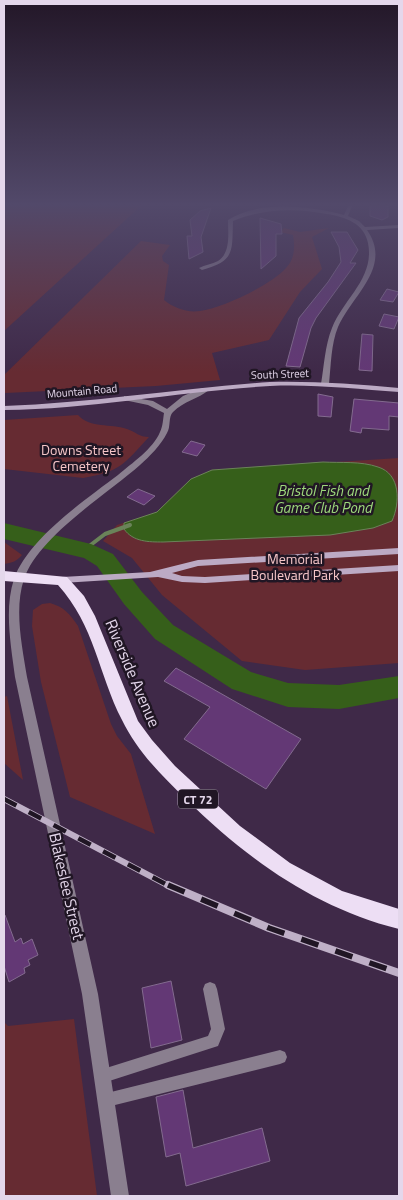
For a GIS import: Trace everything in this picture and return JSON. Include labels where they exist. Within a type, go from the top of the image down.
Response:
[{"type":"highway","points":[[4,576],[62,580]]},
{"type":"highway","name":"Riverside Avenue","points":[[62,580],[81,602],[94,629],[127,715],[140,738],[158,760],[216,817],[266,859],[338,899],[399,919]]},
{"type":"main road","name":"South Street","points":[[162,395],[267,384],[325,384],[399,390]]},
{"type":"main road","name":"Mountain Road","points":[[4,408],[50,406],[162,395]]},
{"type":"main road","points":[[62,580],[160,574],[176,567],[198,563],[399,551]]},
{"type":"main road","points":[[160,574],[182,579],[205,580],[399,568]]},
{"type":"street","points":[[202,268],[219,264],[224,260]]},
{"type":"street","points":[[325,384],[335,327],[370,273],[372,260]]},
{"type":"street","points":[[20,578],[33,556],[56,528],[144,457],[163,433],[168,412],[186,398],[205,390]]},
{"type":"street","points":[[127,398],[150,403],[168,412]]},
{"type":"street","name":"Blakeslee Street","points":[[20,578],[14,626],[16,646],[90,994],[120,1196]]},
{"type":"lane","points":[[103,1076],[213,1041],[218,1029],[210,989]]},
{"type":"lane","points":[[106,1100],[280,1057]]},
{"type":"green space","points":[[4,260],[82,260],[4,331]]},
{"type":"green space","points":[[122,260],[163,260],[169,265],[164,300],[181,309],[190,311],[209,309],[246,295],[279,275],[291,260],[319,260],[322,269],[300,292],[269,340],[212,353],[220,380],[156,386],[5,393],[4,391],[4,375]]},
{"type":"green space","name":"Downs Street Cemetery","points":[[78,415],[95,424],[121,427],[149,437],[127,460],[114,470],[95,476],[83,478],[4,469],[4,420]]},
{"type":"green space","name":"Memorial Boulevard Park","points":[[399,458],[399,663],[305,670],[242,661],[162,595],[132,558],[103,541],[117,525],[157,512],[191,479],[212,470]]},
{"type":"green space","points":[[4,542],[22,555],[14,561],[4,564]]},
{"type":"green space","points":[[50,603],[66,612],[78,626],[111,724],[117,736],[131,754],[155,834],[70,797],[41,682],[32,626],[33,610],[42,604]]},
{"type":"green space","points":[[7,696],[23,780],[4,763],[4,697]]},
{"type":"green space","points":[[74,1019],[97,1196],[4,1196],[4,1022],[8,1026]]},
{"type":"water","name":"Bristol Fish and Game Club Pond","points":[[323,462],[365,464],[386,471],[395,482],[397,490],[395,514],[392,521],[373,528],[330,535],[163,542],[137,539],[124,529],[124,523],[157,512],[191,479],[212,470]]},
{"type":"building","points":[[261,260],[271,260],[261,269]]},
{"type":"building","points":[[341,260],[352,260],[350,263],[356,263],[316,318],[311,328],[300,367],[286,366],[299,318],[328,282]]},
{"type":"building","points":[[387,289],[399,292],[393,302],[380,300]]},
{"type":"building","points":[[384,314],[399,317],[394,329],[379,326]]},
{"type":"building","points":[[362,334],[373,335],[372,371],[359,370]]},
{"type":"building","points":[[318,394],[333,397],[331,417],[318,416]]},
{"type":"building","points":[[354,399],[399,403],[399,417],[389,416],[389,430],[362,428],[361,433],[350,431]]},
{"type":"building","points":[[191,441],[205,445],[197,456],[182,452]]},
{"type":"building","points":[[138,489],[155,496],[144,505],[127,497]]},
{"type":"building","points":[[176,668],[301,739],[266,789],[184,739],[210,707],[164,681]]},
{"type":"building","points":[[4,915],[15,942],[21,938],[23,944],[32,939],[38,955],[28,960],[30,965],[24,968],[25,973],[9,982],[4,966]]},
{"type":"building","points":[[171,981],[182,1040],[151,1048],[142,988]]},
{"type":"building","points":[[183,1090],[193,1148],[262,1128],[270,1161],[186,1186],[180,1153],[166,1157],[156,1097]]},
{"type":"waterway","points":[[84,550],[105,534],[130,525]]},
{"type":"waterway","points":[[4,531],[91,552],[105,560],[133,598],[164,632],[242,681],[288,695],[339,697],[399,687]]},
{"type":"railway","points":[[4,799],[171,887]]},
{"type":"railway","points":[[168,885],[269,928],[399,973]]}]
